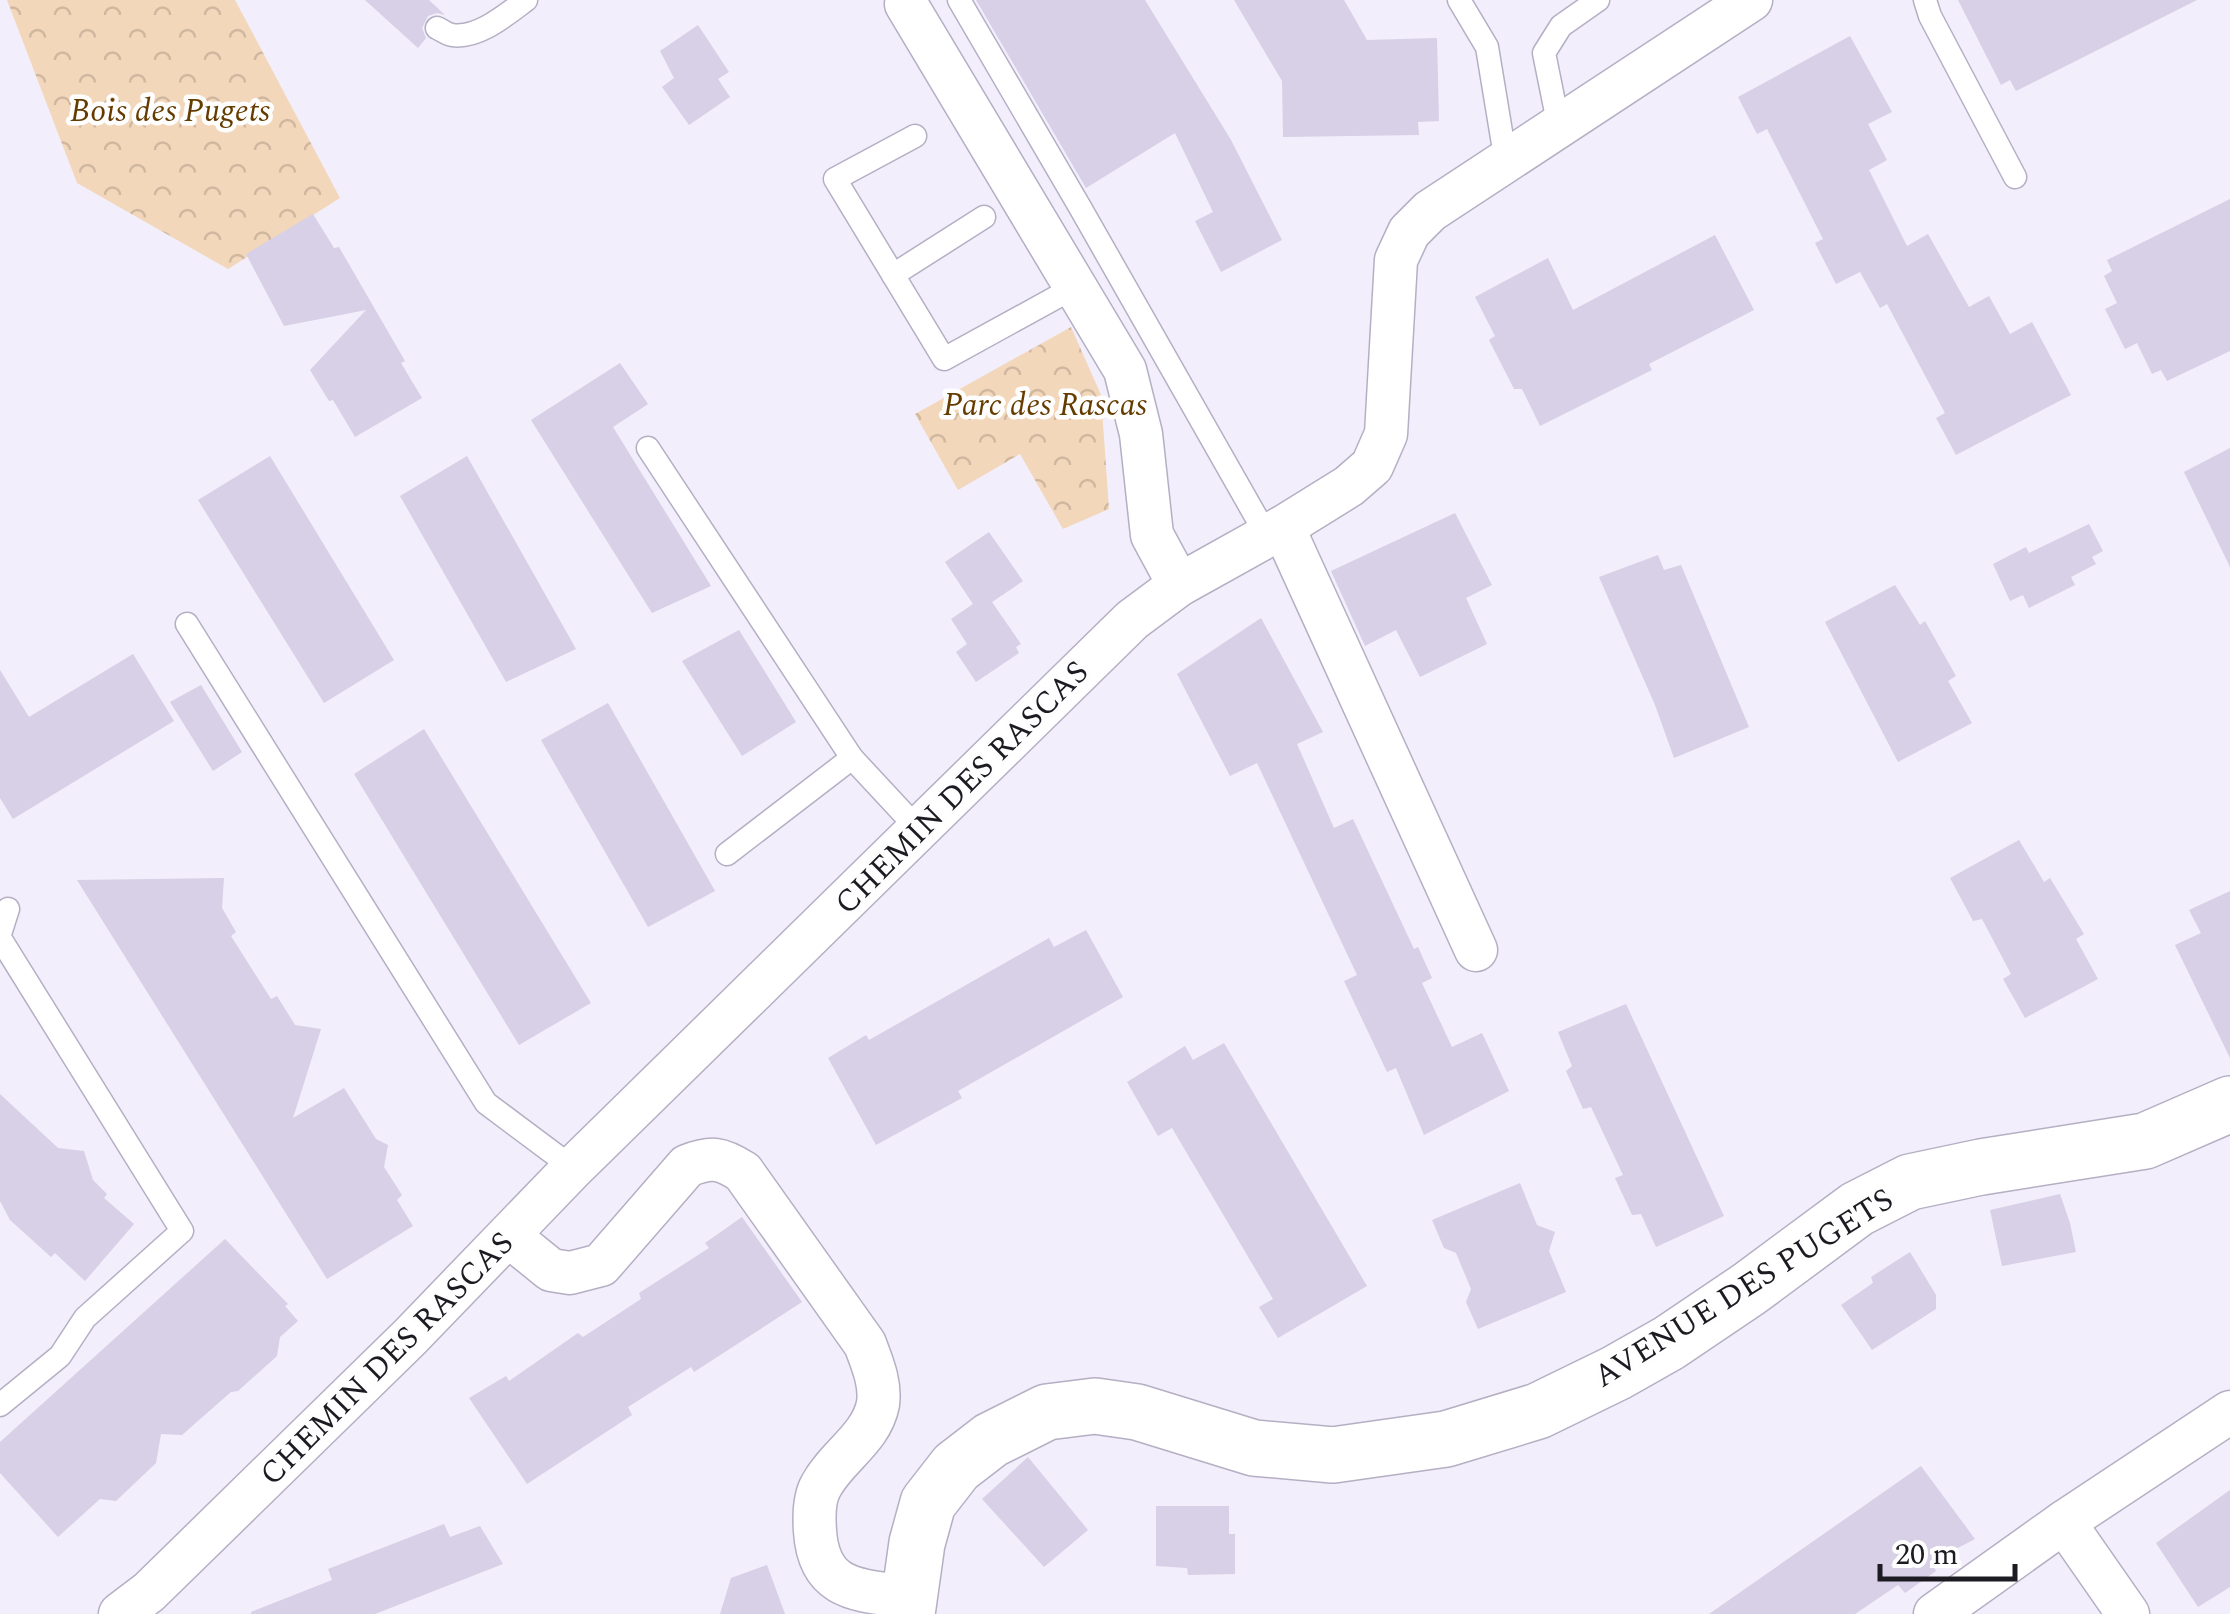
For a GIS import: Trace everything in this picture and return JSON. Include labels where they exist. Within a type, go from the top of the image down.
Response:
[{"type":"main road","name":"AVENUE DES PUGETS","points":[[908,1605],[917,1542],[928,1502],[956,1466],[991,1440],[1047,1412],[1095,1406],[1137,1412],[1254,1448],[1333,1455],[1446,1440],[1538,1411],[1616,1373],[1749,1290],[1857,1209],[1910,1182],[2145,1141],[2230,1104]]},
{"type":"street","name":"CHEMIN DES RASCAS","points":[[120,1614],[149,1592],[396,1350],[573,1168],[1132,620],[1179,586],[1349,486],[1372,466],[1386,434],[1396,260],[1409,232],[1430,211],[1751,0]]},
{"type":"street","points":[[903,2],[1125,370],[1141,434],[1152,534],[1179,586]]},
{"type":"street","points":[[1275,531],[1476,950]]},
{"type":"street","points":[[509,1236],[551,1270],[570,1273],[601,1265],[687,1166],[704,1159],[724,1160],[743,1172],[865,1344],[877,1376],[878,1403],[868,1430],[820,1487],[814,1516],[816,1544],[824,1569],[842,1584],[908,1605]]},
{"type":"street","points":[[1934,1614],[2230,1412]]},
{"type":"street","points":[[2064,1522],[2128,1614]]},
{"type":"lane","points":[[437,28],[452,35],[474,32],[526,0]]},
{"type":"lane","points":[[958,0],[1275,531]]},
{"type":"lane","points":[[1459,0],[1487,47],[1506,162]]},
{"type":"lane","points":[[1559,127],[1544,53],[1561,26],[1598,0]]},
{"type":"lane","points":[[1925,0],[2015,177]]},
{"type":"lane","points":[[915,136],[835,180],[944,359],[1075,287]]},
{"type":"lane","points":[[893,275],[984,217]]},
{"type":"lane","points":[[648,448],[852,758],[918,829]]},
{"type":"lane","points":[[188,624],[486,1103],[573,1168]]},
{"type":"lane","points":[[727,854],[852,758]]},
{"type":"lane","points":[[0,1405],[60,1356],[85,1318],[182,1230],[0,936],[8,910]]},
{"type":"green space","name":"Bois des Pugets","points":[[7,0],[235,0],[340,198],[228,269],[77,183]]},
{"type":"green space","name":"Parc des Rascas","points":[[1071,327],[1101,395],[1109,509],[1063,529],[1020,454],[958,490],[915,414]]},
{"type":"building","points":[[365,0],[429,0],[445,15],[428,16],[422,28],[426,38],[418,48]]},
{"type":"building","points":[[976,0],[1145,0],[1231,140],[1282,240],[1221,272],[1195,221],[1213,212],[1175,133],[1086,188]]},
{"type":"building","points":[[1234,0],[1344,0],[1367,40],[1437,38],[1439,121],[1418,122],[1419,135],[1283,137],[1282,81]]},
{"type":"building","points":[[1958,0],[2197,0],[2016,91],[2010,80],[2001,85]]},
{"type":"building","points":[[698,25],[729,72],[718,79],[730,97],[689,125],[662,87],[674,78],[660,51]]},
{"type":"building","points":[[1850,36],[1892,112],[1868,124],[1887,160],[1869,170],[1907,246],[1928,234],[1969,307],[1989,296],[2010,334],[2032,322],[2071,395],[1956,455],[1936,418],[1945,413],[1887,304],[1880,308],[1860,272],[1836,284],[1815,243],[1823,239],[1767,129],[1757,134],[1738,97]]},
{"type":"building","points":[[2230,199],[2230,351],[2167,381],[2161,370],[2152,374],[2137,343],[2125,349],[2105,309],[2117,303],[2104,276],[2112,271],[2107,260]]},
{"type":"building","points":[[313,214],[334,248],[339,247],[422,398],[355,437],[310,370],[366,310],[284,326],[246,254]]},
{"type":"building","points":[[1715,235],[1754,310],[1649,364],[1652,370],[1540,426],[1522,389],[1514,389],[1489,340],[1495,336],[1475,297],[1548,258],[1573,310]]},
{"type":"building","points":[[620,363],[648,404],[613,427],[711,586],[652,613],[531,420]]},
{"type":"building","points":[[2230,448],[2230,567],[2184,472]]},
{"type":"building","points":[[270,456],[394,660],[324,703],[198,500]]},
{"type":"building","points":[[467,456],[576,649],[506,682],[400,496]]},
{"type":"building","points":[[1455,513],[1492,585],[1466,598],[1487,644],[1420,677],[1396,630],[1365,646],[1331,571]]},
{"type":"building","points":[[2089,524],[2103,551],[2092,557],[2096,564],[2071,577],[2075,585],[2029,608],[2023,595],[2010,601],[1993,564],[2026,547],[2029,553]]},
{"type":"building","points":[[989,532],[1023,581],[992,602],[1021,644],[1016,647],[1019,653],[976,682],[956,652],[967,644],[951,619],[973,604],[945,562]]},
{"type":"building","points":[[1658,555],[1664,570],[1681,565],[1749,727],[1674,758],[1599,577]]},
{"type":"building","points":[[1895,585],[1920,625],[1925,621],[1956,676],[1948,681],[1972,723],[1898,762],[1825,622]]},
{"type":"building","points":[[1261,618],[1323,732],[1297,744],[1334,828],[1353,819],[1414,949],[1418,947],[1432,978],[1422,983],[1452,1047],[1482,1033],[1509,1091],[1424,1135],[1396,1068],[1387,1072],[1344,981],[1357,975],[1257,763],[1230,776],[1177,674]]},
{"type":"building","points":[[739,630],[796,722],[742,756],[682,661]]},
{"type":"building","points":[[133,654],[174,721],[13,819],[0,798],[0,670],[29,717]]},
{"type":"building","points":[[201,685],[242,752],[213,771],[170,702]]},
{"type":"building","points":[[608,703],[715,891],[648,927],[541,740]]},
{"type":"building","points":[[424,729],[591,1003],[519,1045],[354,774]]},
{"type":"building","points":[[2019,840],[2044,882],[2050,878],[2084,934],[2076,939],[2098,979],[2025,1018],[2003,979],[2011,974],[1982,919],[1973,921],[1950,878]]},
{"type":"building","points":[[224,878],[222,908],[236,932],[231,936],[271,999],[277,996],[295,1025],[321,1029],[293,1118],[344,1088],[376,1139],[388,1145],[384,1167],[402,1195],[397,1200],[413,1226],[327,1279],[77,880]]},
{"type":"building","points":[[2230,891],[2230,1058],[2175,945],[2201,933],[2189,910]]},
{"type":"building","points":[[1086,930],[1123,997],[958,1091],[962,1098],[876,1145],[828,1058],[866,1035],[869,1040],[1049,938],[1054,947]]},
{"type":"building","points":[[1626,1004],[1724,1216],[1656,1247],[1641,1214],[1632,1215],[1615,1178],[1623,1175],[1591,1107],[1583,1109],[1566,1071],[1572,1066],[1558,1032]]},
{"type":"building","points":[[1224,1043],[1367,1286],[1278,1338],[1259,1307],[1273,1299],[1172,1128],[1158,1136],[1127,1082],[1185,1046],[1193,1060]]},
{"type":"building","points":[[0,1094],[58,1148],[84,1151],[93,1180],[107,1194],[104,1198],[134,1224],[85,1281],[10,1220],[0,1201]]},
{"type":"building","points":[[1520,1183],[1537,1225],[1555,1232],[1549,1251],[1566,1292],[1478,1329],[1466,1302],[1471,1289],[1456,1253],[1444,1248],[1432,1220]]},
{"type":"building","points":[[2060,1194],[2076,1252],[2002,1266],[1990,1210]]},
{"type":"building","points":[[742,1217],[802,1302],[694,1372],[691,1367],[628,1407],[632,1415],[527,1484],[469,1398],[506,1376],[509,1381],[578,1333],[583,1337],[641,1299],[639,1293],[709,1248],[705,1243]]},
{"type":"building","points":[[225,1239],[288,1304],[285,1306],[298,1321],[280,1337],[277,1356],[238,1391],[231,1392],[182,1435],[161,1434],[156,1463],[116,1501],[100,1499],[58,1537],[0,1473],[0,1442]]},
{"type":"building","points":[[1910,1252],[1936,1295],[1936,1309],[1872,1350],[1841,1305],[1873,1283],[1871,1277]]},
{"type":"building","points":[[1028,1457],[1088,1530],[1044,1567],[982,1499]]},
{"type":"building","points":[[1921,1466],[1975,1539],[1931,1562],[1936,1571],[1905,1593],[1898,1585],[1855,1614],[1709,1614]]},
{"type":"building","points":[[2230,1490],[2230,1587],[2198,1607],[2156,1543]]},
{"type":"building","points":[[1156,1506],[1229,1506],[1229,1534],[1235,1534],[1235,1574],[1188,1575],[1187,1568],[1156,1566]]},
{"type":"building","points":[[444,1524],[450,1537],[480,1526],[503,1564],[375,1614],[251,1614],[332,1580],[328,1569]]},
{"type":"building","points":[[767,1565],[785,1614],[720,1614],[731,1578]]}]
